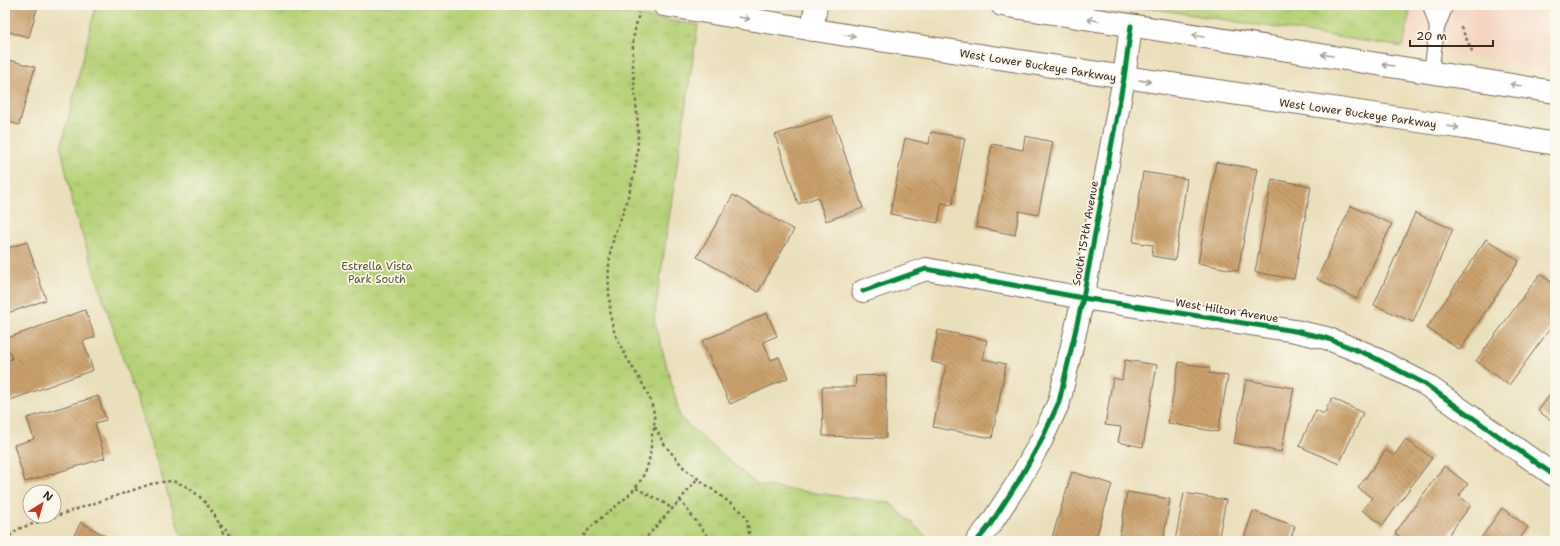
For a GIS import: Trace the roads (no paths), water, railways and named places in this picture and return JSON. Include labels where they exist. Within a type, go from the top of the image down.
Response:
[{"type":"main road","name":"West Lower Buckeye Parkway","points":[[664,5],[812,30],[1124,78],[1465,128],[1555,144]]},
{"type":"main road","points":[[812,30],[816,5]]},
{"type":"main road","points":[[1002,5],[1555,92]]},
{"type":"main road","name":"South 157th Avenue","points":[[977,541],[990,525],[1018,482],[1041,441],[1059,402],[1083,298],[1124,78],[1131,26]]},
{"type":"main road","name":"West Hilton Avenue","points":[[863,291],[926,269],[1083,298],[1295,331],[1326,338],[1369,355],[1425,384],[1555,476]]},
{"type":"lane","points":[[1430,5],[1437,28]]},
{"type":"lane","points":[[1431,72],[1437,28],[1446,5]]},
{"type":"park label","name":"Estrella Vista Park South","points":[[377,272]]}]
